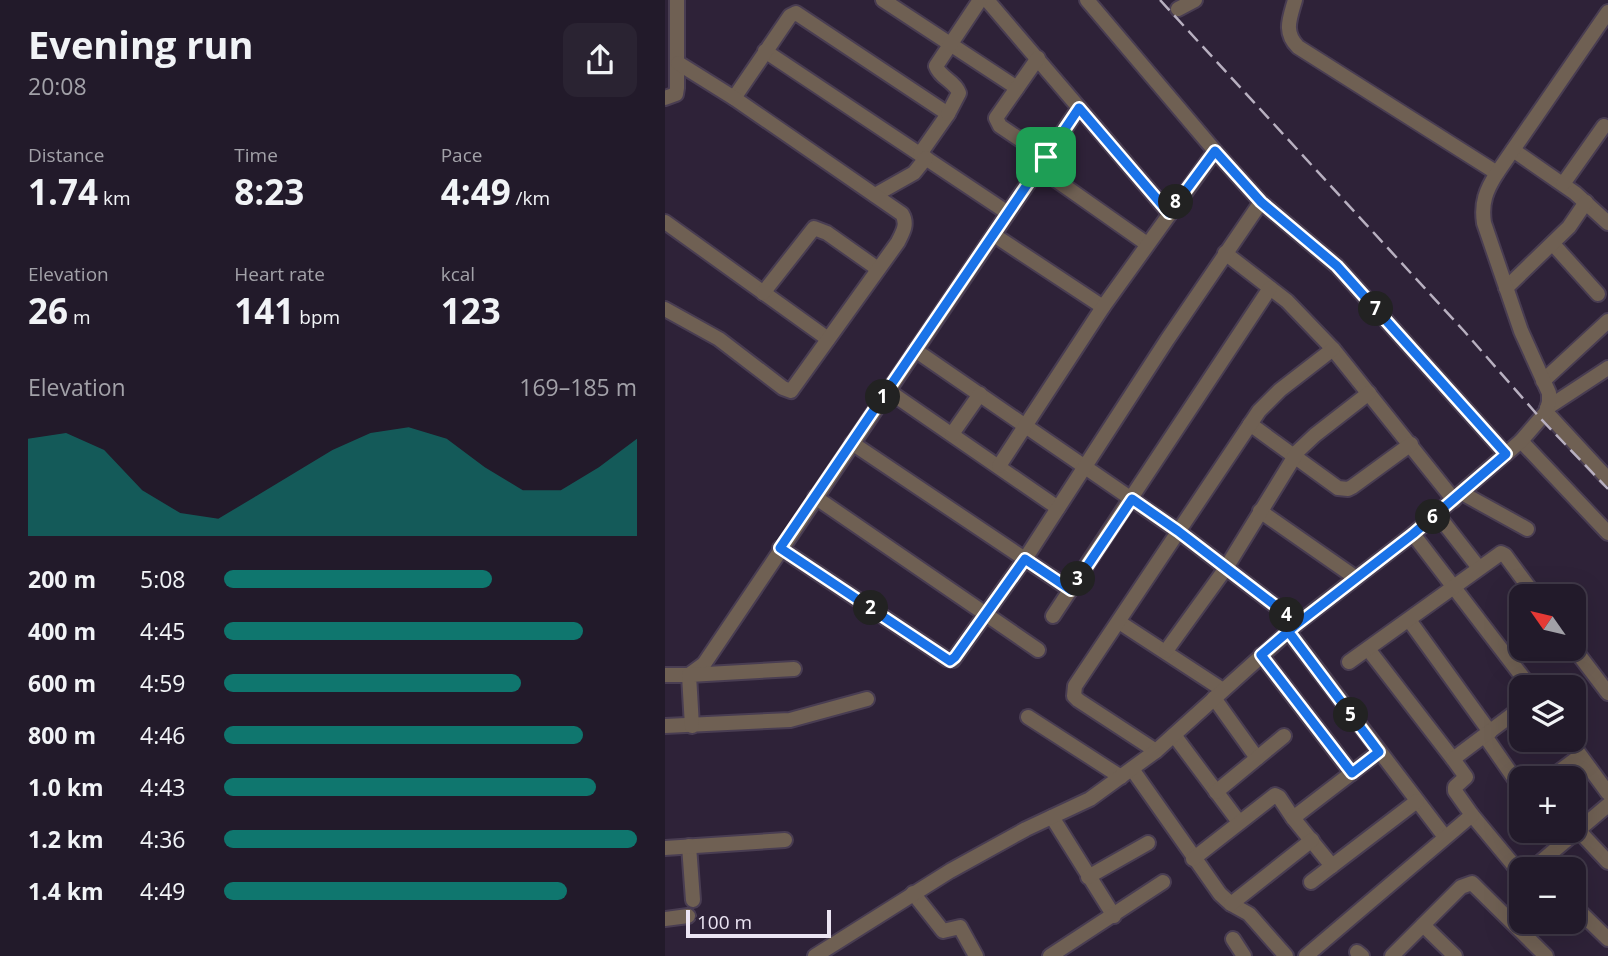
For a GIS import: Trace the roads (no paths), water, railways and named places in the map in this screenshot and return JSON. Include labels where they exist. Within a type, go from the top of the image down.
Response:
[{"type":"street","points":[[665,98],[676,94],[674,52],[677,0]]},
{"type":"street","points":[[883,0],[1017,88]]},
{"type":"street","points":[[875,195],[914,173],[948,114],[959,93],[958,89],[940,74],[936,66],[980,0]]},
{"type":"street","points":[[987,0],[1169,213]]},
{"type":"street","points":[[1087,0],[1261,202],[1337,266],[1506,454]]},
{"type":"street","points":[[1178,9],[1195,0]]},
{"type":"street","points":[[1296,0],[1288,36],[1298,47],[1497,173]]},
{"type":"street","points":[[734,98],[790,16],[796,13],[948,114]]},
{"type":"street","points":[[1546,410],[1549,393],[1521,331],[1506,288],[1482,211],[1484,198],[1497,173],[1607,16]]},
{"type":"street","points":[[765,51],[1008,213]]},
{"type":"street","points":[[665,309],[719,339],[791,391],[898,242],[906,220],[902,214],[734,98],[674,52]]},
{"type":"street","points":[[1038,58],[999,113],[997,122],[1042,162],[1147,244]]},
{"type":"street","points":[[689,675],[704,664],[1079,108]]},
{"type":"street","points":[[1563,184],[1604,126]]},
{"type":"street","points":[[1513,150],[1563,184],[1608,223]]},
{"type":"street","points":[[999,466],[1103,307],[1215,151]]},
{"type":"street","points":[[780,548],[950,661],[1025,559],[1261,202]]},
{"type":"street","points":[[1506,288],[1553,244],[1577,218],[1586,202]]},
{"type":"street","points":[[665,222],[828,339]]},
{"type":"street","points":[[764,293],[814,228],[827,233],[878,269]]},
{"type":"street","points":[[994,235],[1103,307]]},
{"type":"street","points":[[1553,244],[1598,294]]},
{"type":"street","points":[[1225,253],[1298,311],[1458,496],[1527,529]]},
{"type":"street","points":[[1053,616],[1270,288]]},
{"type":"street","points":[[1543,381],[1608,321]]},
{"type":"street","points":[[1156,751],[1075,696],[1075,687],[1250,424],[1272,398],[1333,349]]},
{"type":"street","points":[[915,350],[1178,531],[1226,568],[1293,627],[1379,752],[1445,837]]},
{"type":"street","points":[[815,956],[913,893],[1026,829],[1090,799],[1127,773],[1156,751],[1293,627],[1458,496],[1521,441],[1546,410],[1608,368]]},
{"type":"street","points":[[887,390],[1058,508]]},
{"type":"street","points":[[1166,651],[1226,568],[1294,457],[1315,435],[1369,393]]},
{"type":"street","points":[[952,434],[980,394]]},
{"type":"street","points":[[1546,410],[1608,479]]},
{"type":"street","points":[[1250,424],[1338,488],[1348,489],[1411,444]]},
{"type":"street","points":[[1521,441],[1608,533]]},
{"type":"street","points":[[852,443],[1071,590]]},
{"type":"street","points":[[815,497],[1038,650]]},
{"type":"street","points":[[1260,511],[1356,578]]},
{"type":"street","points":[[1437,514],[1479,568]]},
{"type":"street","points":[[1413,534],[1521,675]]},
{"type":"street","points":[[1349,662],[1501,553],[1526,584]]},
{"type":"street","points":[[1409,620],[1509,769]]},
{"type":"street","points":[[1119,622],[1166,651],[1218,694],[1257,758]]},
{"type":"street","points":[[1368,649],[1467,777],[1454,791],[1509,860]]},
{"type":"street","points":[[1261,655],[1352,773]]},
{"type":"street","points":[[1585,662],[1608,694]]},
{"type":"street","points":[[665,675],[794,670]]},
{"type":"street","points":[[689,675],[692,726]]},
{"type":"street","points":[[665,726],[790,720],[867,699]]},
{"type":"street","points":[[1028,717],[1127,773],[1220,894],[1249,914],[1286,956]]},
{"type":"street","points":[[1453,759],[1509,717]]},
{"type":"street","points":[[1174,735],[1239,822]]},
{"type":"street","points":[[1216,792],[1285,736]]},
{"type":"street","points":[[1293,818],[1379,752]]},
{"type":"street","points":[[1577,752],[1608,793]]},
{"type":"street","points":[[1567,766],[1580,756]]},
{"type":"street","points":[[1193,859],[1275,795],[1332,866]]},
{"type":"street","points":[[1311,882],[1417,801]]},
{"type":"street","points":[[1586,823],[1608,805]]},
{"type":"street","points":[[1306,956],[1472,815]]},
{"type":"street","points":[[1052,817],[1114,916]]},
{"type":"street","points":[[1586,839],[1608,862]]},
{"type":"street","points":[[665,848],[785,840]]},
{"type":"street","points":[[1231,904],[1312,840]]},
{"type":"street","points":[[1088,877],[1147,843]]},
{"type":"street","points":[[1548,857],[1563,843]]},
{"type":"street","points":[[689,846],[693,900]]},
{"type":"street","points":[[1050,956],[1163,882]]},
{"type":"street","points":[[1392,956],[1461,887],[1472,883],[1546,956]]},
{"type":"street","points":[[913,893],[943,931],[958,926],[962,929],[976,956]]},
{"type":"street","points":[[665,919],[688,916]]},
{"type":"street","points":[[1586,918],[1608,939]]},
{"type":"street","points":[[1423,925],[1455,956]]},
{"type":"street","points":[[1233,939],[1244,956]]},
{"type":"railway","points":[[1160,0],[1464,331],[1541,419],[1608,489]]}]
